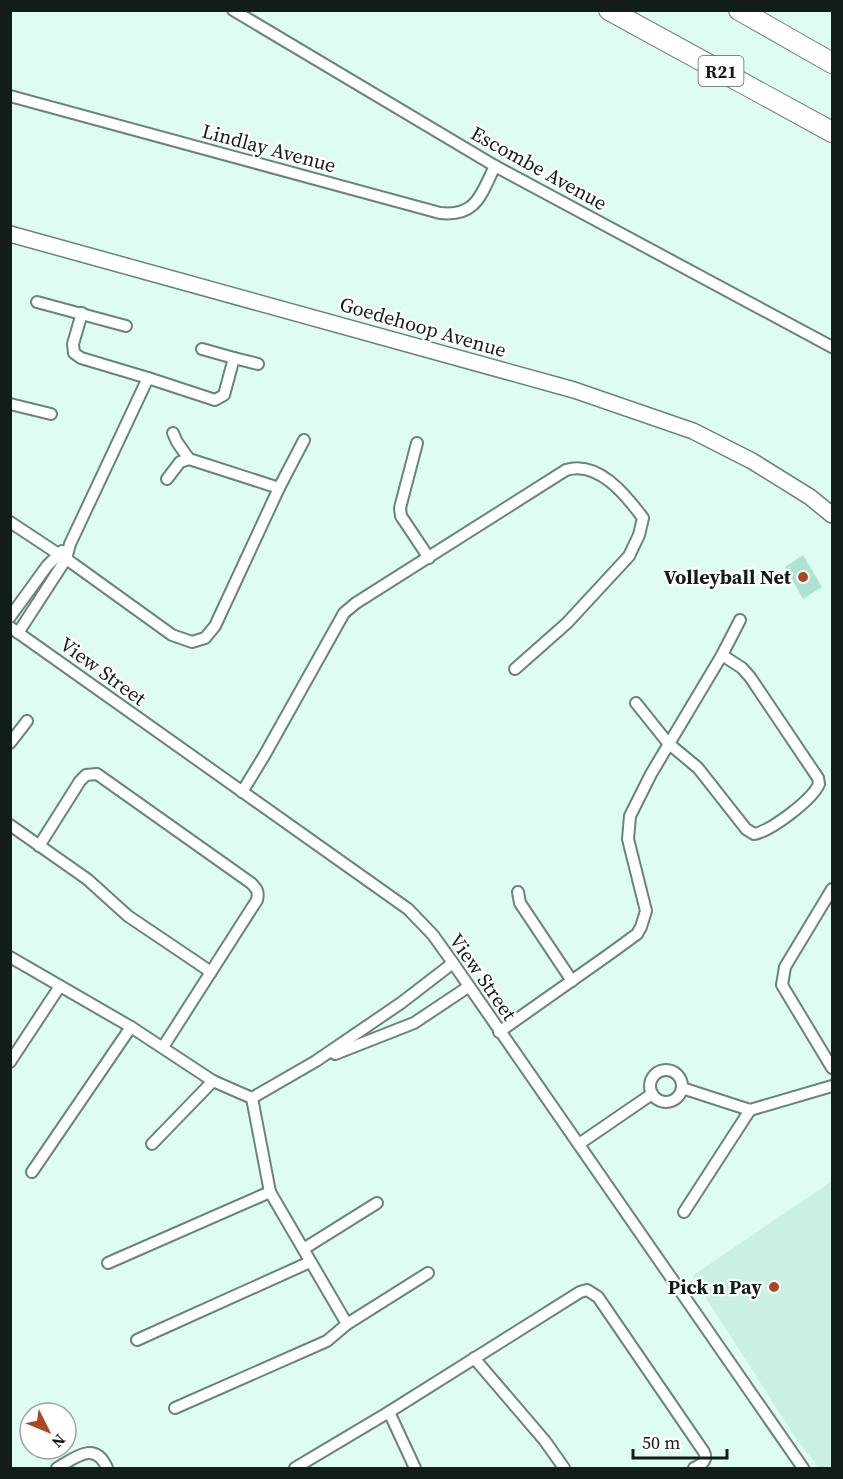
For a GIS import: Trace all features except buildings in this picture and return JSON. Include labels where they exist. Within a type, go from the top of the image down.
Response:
[{"type":"highway","name":"R21","points":[[609,10],[832,132]]},
{"type":"highway","points":[[739,10],[832,63]]},
{"type":"main road","name":"Goedehoop Avenue","points":[[10,234],[574,390],[693,431],[752,461],[810,497],[832,515]]},
{"type":"street","name":"Escombe Avenue","points":[[233,10],[495,166],[832,347]]},
{"type":"street","name":"Lindlay Avenue","points":[[10,96],[440,213],[460,213],[478,201],[495,166]]},
{"type":"street","points":[[37,302],[126,326]]},
{"type":"street","points":[[82,313],[73,344],[74,353],[81,358],[215,400],[224,395],[234,358]]},
{"type":"street","points":[[202,349],[258,364]]},
{"type":"street","points":[[14,630],[70,544],[147,378]]},
{"type":"street","points":[[10,404],[51,414]]},
{"type":"street","points":[[173,433],[189,459]]},
{"type":"street","points":[[10,522],[172,635],[192,642],[205,638],[215,626],[279,488],[304,440]]},
{"type":"street","points":[[417,443],[400,508],[401,516],[429,558]]},
{"type":"street","points":[[166,479],[180,462],[189,459],[279,488]]},
{"type":"street","points":[[242,792],[344,613],[356,603],[572,468],[583,468],[608,480],[627,496],[643,518],[639,535],[629,556],[567,623],[515,669]]},
{"type":"street","points":[[10,617],[47,566],[63,557]]},
{"type":"street","points":[[499,1032],[637,934],[645,919],[645,901],[628,839],[630,816],[668,743],[741,620]]},
{"type":"street","name":"View Street","points":[[14,630],[408,909],[433,935],[803,1468]]},
{"type":"street","points":[[636,703],[668,743],[698,768],[746,829],[754,834],[768,829],[810,798],[817,790],[818,778],[750,677],[742,668],[722,655]]},
{"type":"street","points":[[10,743],[27,721]]},
{"type":"street","points":[[39,846],[80,781],[86,775],[97,774],[252,883],[258,894],[256,900],[163,1047]]},
{"type":"street","points":[[10,825],[98,887],[128,916],[211,972]]},
{"type":"street","points":[[832,889],[785,967],[782,984],[832,1068]]},
{"type":"street","points":[[518,892],[520,903],[572,981]]},
{"type":"street","points":[[10,957],[131,1027],[213,1081],[252,1098]]},
{"type":"street","points":[[252,1098],[316,1061],[401,1003],[453,963]]},
{"type":"street","points":[[10,1062],[60,986]]},
{"type":"street","points":[[316,1061],[414,1023],[468,987]]},
{"type":"street","points":[[32,1172],[131,1027]]},
{"type":"street","points":[[664,1070],[674,1072],[678,1076],[682,1088],[679,1095],[670,1102],[660,1101],[652,1094],[650,1089],[652,1079],[659,1072],[664,1070]]},
{"type":"street","points":[[152,1144],[213,1081]]},
{"type":"street","points":[[682,1088],[750,1110],[832,1086]]},
{"type":"street","points":[[579,1144],[652,1094]]},
{"type":"street","points":[[252,1098],[270,1192],[347,1324]]},
{"type":"street","points":[[684,1212],[750,1110]]},
{"type":"street","points":[[108,1263],[270,1192]]},
{"type":"street","points":[[304,1248],[377,1203]]},
{"type":"street","points":[[137,1340],[310,1262]]},
{"type":"street","points":[[175,1408],[327,1341],[347,1324],[428,1273]]},
{"type":"street","points":[[296,1468],[309,1465],[474,1358],[580,1292],[587,1290],[598,1297],[704,1452],[702,1465],[694,1468]]},
{"type":"street","points":[[474,1358],[545,1441],[564,1468]]},
{"type":"street","points":[[389,1412],[415,1468]]},
{"type":"street","points":[[57,1468],[87,1452],[99,1456],[107,1468]]},
{"type":"shaded area","name":"Volleyball Net","points":[[803,555],[822,587],[803,599],[785,567]]},
{"type":"shaded area","points":[[832,1181],[832,1468],[819,1468],[797,1440],[692,1276]]},
{"type":"place","name":"Volleyball Net","points":[[803,577]]},
{"type":"place","name":"Pick n Pay","points":[[774,1287]]}]
